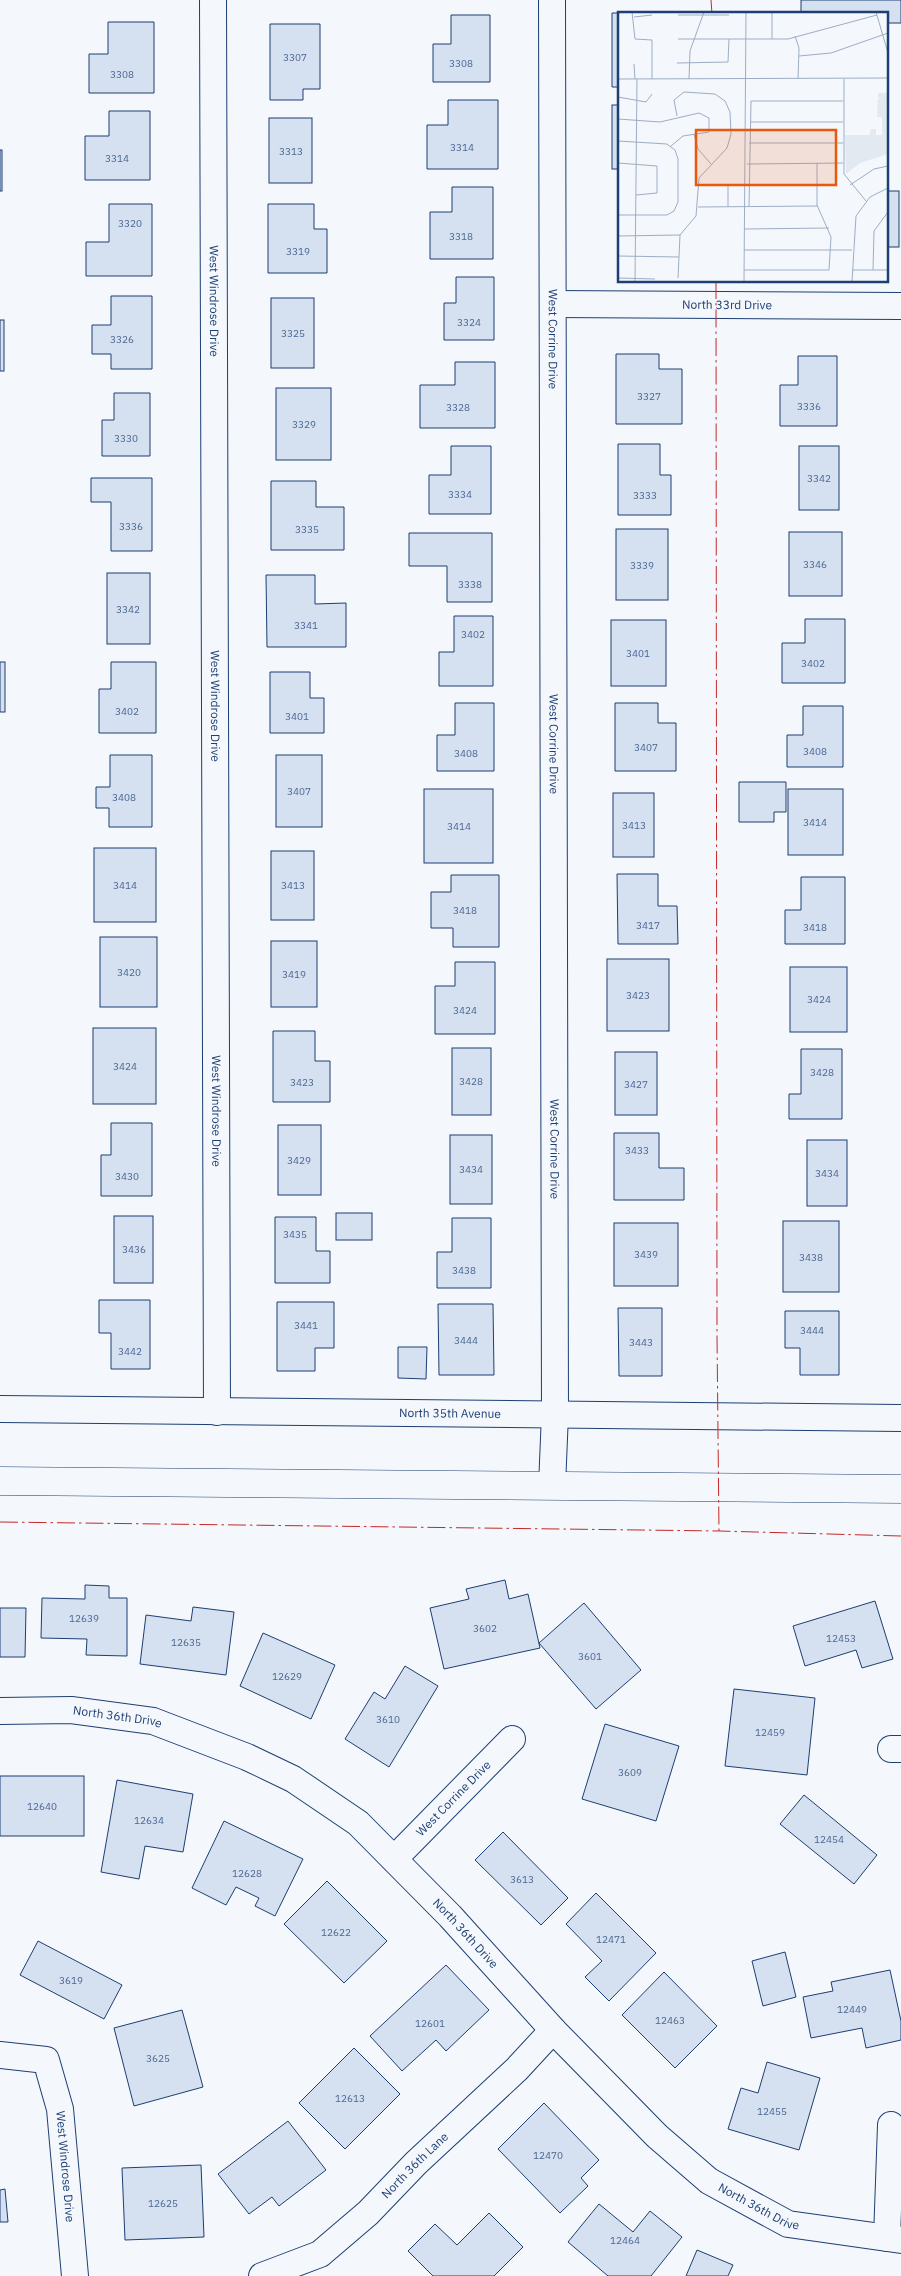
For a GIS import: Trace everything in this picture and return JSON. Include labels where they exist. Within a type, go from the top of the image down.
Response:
[{"type":"main road","points":[[0,1481],[901,1489]]},
{"type":"street","name":"West Windrose Drive","points":[[213,0],[216,1412]]},
{"type":"street","name":"West Corrine Drive","points":[[552,0],[555,1414],[552,1486]]},
{"type":"street","name":"North 33rd Drive","points":[[553,304],[901,306]]},
{"type":"street","name":"North 35th Avenue","points":[[0,1409],[901,1418]]},
{"type":"street","name":"North 36th Drive","points":[[0,1711],[71,1710],[153,1721],[247,1757],[293,1778],[358,1823],[450,1916],[553,2030],[657,2136],[709,2182],[788,2224],[894,2239],[891,2125]]},
{"type":"street","name":"West Corrine Drive","points":[[394,1859],[512,1739]]},
{"type":"street","name":"North 36th Lane","points":[[262,2276],[320,2254],[368,2213],[416,2163],[517,2069],[553,2030]]},
{"type":"street","name":"West Windrose Drive","points":[[0,2054],[46,2060],[60,2109],[75,2276]]},
{"type":"building","points":[[801,0],[901,0],[901,23],[888,23],[888,12],[801,12]]},
{"type":"building","points":[[612,13],[618,13],[618,87],[612,87]]},
{"type":"building","points":[[451,15],[490,15],[490,82],[433,82],[433,44],[451,44]]},
{"type":"building","points":[[108,22],[154,22],[154,93],[89,93],[89,54],[108,54]]},
{"type":"building","points":[[270,24],[320,24],[320,89],[303,89],[303,100],[270,100]]},
{"type":"building","points":[[448,100],[498,100],[498,169],[427,169],[427,125],[448,125]]},
{"type":"building","points":[[612,105],[618,105],[618,169],[612,169]]},
{"type":"building","points":[[109,111],[150,111],[150,180],[85,180],[85,136],[109,136]]},
{"type":"building","points":[[269,118],[312,118],[312,183],[269,183]]},
{"type":"building","points":[[0,150],[2,150],[2,191],[0,191]]},
{"type":"building","points":[[452,187],[493,187],[493,259],[430,259],[430,212],[452,212]]},
{"type":"building","points":[[888,191],[899,191],[899,247],[888,247]]},
{"type":"building","points":[[109,204],[152,204],[152,276],[86,276],[86,242],[109,242]]},
{"type":"building","points":[[268,204],[314,204],[314,229],[327,229],[327,273],[268,273]]},
{"type":"building","points":[[456,277],[494,277],[494,340],[444,340],[444,303],[456,303]]},
{"type":"building","points":[[111,296],[152,296],[152,369],[111,369],[111,354],[92,354],[92,325],[111,325]]},
{"type":"building","points":[[271,298],[314,298],[314,368],[271,368]]},
{"type":"building","points":[[0,320],[4,320],[4,371],[0,371]]},
{"type":"building","points":[[616,354],[659,354],[659,369],[682,369],[682,424],[616,424]]},
{"type":"building","points":[[798,356],[837,356],[837,426],[780,426],[780,385],[798,385]]},
{"type":"building","points":[[455,362],[495,362],[495,428],[420,428],[420,385],[455,385]]},
{"type":"building","points":[[276,388],[331,388],[331,460],[276,460]]},
{"type":"building","points":[[114,393],[150,393],[150,456],[102,456],[102,420],[114,420]]},
{"type":"building","points":[[618,444],[660,444],[660,475],[671,475],[671,515],[618,515]]},
{"type":"building","points":[[451,446],[491,446],[491,514],[429,514],[429,475],[451,475]]},
{"type":"building","points":[[799,446],[839,446],[839,510],[799,510]]},
{"type":"building","points":[[91,478],[152,478],[152,551],[111,551],[111,502],[91,502]]},
{"type":"building","points":[[271,481],[316,481],[316,507],[344,507],[344,550],[271,550]]},
{"type":"building","points":[[616,529],[668,529],[668,600],[616,600]]},
{"type":"building","points":[[789,532],[842,532],[842,596],[789,596]]},
{"type":"building","points":[[409,533],[492,533],[492,602],[447,602],[447,566],[409,566]]},
{"type":"building","points":[[107,573],[150,573],[150,644],[107,644]]},
{"type":"building","points":[[266,575],[315,575],[315,604],[346,603],[346,647],[267,647]]},
{"type":"building","points":[[454,616],[493,616],[493,686],[439,686],[439,652],[454,652]]},
{"type":"building","points":[[805,619],[845,619],[845,683],[782,683],[782,643],[805,643]]},
{"type":"building","points":[[611,620],[666,620],[666,686],[611,686]]},
{"type":"building","points":[[0,662],[5,662],[5,712],[0,712]]},
{"type":"building","points":[[111,662],[156,662],[156,733],[99,733],[99,689],[111,689]]},
{"type":"building","points":[[270,672],[310,672],[310,698],[324,698],[324,733],[270,733]]},
{"type":"building","points":[[455,703],[494,703],[494,771],[437,771],[437,735],[455,735]]},
{"type":"building","points":[[615,703],[658,703],[658,723],[676,723],[676,771],[615,771]]},
{"type":"building","points":[[803,706],[843,706],[843,767],[787,767],[787,735],[803,735]]},
{"type":"building","points":[[110,755],[152,755],[152,827],[109,827],[109,808],[96,808],[96,787],[110,787]]},
{"type":"building","points":[[276,755],[322,755],[322,827],[276,827]]},
{"type":"building","points":[[739,782],[786,782],[786,812],[774,812],[774,822],[739,822]]},
{"type":"building","points":[[424,789],[493,789],[493,863],[424,863]]},
{"type":"building","points":[[788,789],[843,789],[843,855],[788,855]]},
{"type":"building","points":[[613,793],[654,793],[654,857],[613,857]]},
{"type":"building","points":[[94,848],[156,848],[156,922],[94,922]]},
{"type":"building","points":[[271,851],[314,851],[314,920],[271,920]]},
{"type":"building","points":[[617,874],[658,874],[658,906],[677,906],[678,944],[618,944]]},
{"type":"building","points":[[451,875],[499,875],[499,947],[453,947],[453,928],[431,928],[431,892],[451,892]]},
{"type":"building","points":[[801,877],[845,877],[845,944],[785,944],[785,910],[801,910]]},
{"type":"building","points":[[100,937],[157,937],[157,1007],[100,1007]]},
{"type":"building","points":[[271,941],[317,941],[317,1007],[271,1007]]},
{"type":"building","points":[[607,959],[669,959],[669,1031],[607,1031]]},
{"type":"building","points":[[455,962],[495,962],[495,1034],[435,1034],[435,986],[455,986]]},
{"type":"building","points":[[790,967],[847,967],[847,1032],[790,1032]]},
{"type":"building","points":[[93,1028],[156,1028],[156,1104],[93,1104]]},
{"type":"building","points":[[273,1031],[315,1031],[315,1061],[330,1061],[330,1102],[273,1102]]},
{"type":"building","points":[[452,1048],[491,1048],[491,1115],[452,1115]]},
{"type":"building","points":[[801,1049],[842,1049],[842,1119],[789,1119],[789,1094],[801,1094]]},
{"type":"building","points":[[615,1052],[657,1052],[657,1115],[615,1115]]},
{"type":"building","points":[[111,1123],[152,1123],[152,1196],[101,1196],[101,1155],[111,1155]]},
{"type":"building","points":[[278,1125],[321,1125],[321,1195],[278,1195]]},
{"type":"building","points":[[614,1133],[659,1133],[659,1168],[684,1168],[684,1200],[614,1200]]},
{"type":"building","points":[[450,1135],[492,1135],[492,1204],[450,1204]]},
{"type":"building","points":[[807,1140],[847,1140],[847,1206],[807,1206]]},
{"type":"building","points":[[336,1213],[372,1213],[372,1240],[336,1240]]},
{"type":"building","points":[[114,1216],[153,1216],[153,1283],[114,1283]]},
{"type":"building","points":[[275,1217],[316,1217],[316,1251],[330,1251],[330,1283],[275,1283]]},
{"type":"building","points":[[452,1218],[491,1218],[491,1288],[437,1288],[437,1252],[452,1252]]},
{"type":"building","points":[[783,1221],[839,1221],[839,1292],[783,1292]]},
{"type":"building","points":[[614,1223],[678,1223],[678,1286],[614,1286]]},
{"type":"building","points":[[99,1300],[150,1300],[150,1369],[111,1369],[111,1333],[99,1333]]},
{"type":"building","points":[[277,1302],[334,1302],[334,1348],[315,1348],[315,1371],[277,1371]]},
{"type":"building","points":[[438,1304],[493,1304],[494,1375],[439,1375]]},
{"type":"building","points":[[618,1308],[662,1308],[662,1376],[619,1376]]},
{"type":"building","points":[[785,1311],[839,1311],[839,1375],[800,1375],[800,1348],[785,1348]]},
{"type":"building","points":[[398,1347],[427,1347],[426,1379],[398,1378]]},
{"type":"building","points":[[505,1580],[509,1599],[528,1594],[540,1648],[444,1669],[430,1608],[469,1599],[466,1589]]},
{"type":"building","points":[[85,1585],[109,1586],[109,1598],[127,1598],[127,1656],[86,1655],[87,1639],[41,1638],[42,1598],[85,1599]]},
{"type":"building","points":[[875,1601],[893,1659],[862,1668],[856,1650],[805,1666],[793,1626]]},
{"type":"building","points":[[584,1603],[641,1670],[596,1709],[539,1643]]},
{"type":"building","points":[[193,1607],[234,1612],[226,1675],[140,1664],[146,1615],[191,1621]]},
{"type":"building","points":[[0,1608],[26,1608],[25,1657],[0,1657]]},
{"type":"building","points":[[263,1633],[335,1665],[311,1719],[240,1686]]},
{"type":"building","points":[[405,1666],[438,1686],[389,1767],[345,1739],[374,1692],[385,1699]]},
{"type":"building","points":[[734,1689],[815,1698],[807,1775],[725,1766]]},
{"type":"building","points":[[605,1724],[679,1746],[656,1821],[582,1799]]},
{"type":"building","points":[[0,1776],[84,1776],[84,1836],[0,1836]]},
{"type":"building","points":[[117,1780],[193,1794],[183,1852],[145,1846],[139,1879],[101,1872]]},
{"type":"building","points":[[804,1795],[877,1855],[854,1884],[780,1824]]},
{"type":"building","points":[[224,1821],[303,1859],[275,1916],[255,1906],[259,1898],[236,1887],[226,1905],[192,1888]]},
{"type":"building","points":[[503,1832],[568,1898],[541,1925],[475,1860]]},
{"type":"building","points":[[327,1881],[387,1941],[344,1983],[284,1924]]},
{"type":"building","points":[[596,1893],[656,1953],[609,2001],[585,1977],[602,1961],[566,1924]]},
{"type":"building","points":[[38,1941],[122,1985],[104,2019],[20,1975]]},
{"type":"building","points":[[785,1952],[796,1997],[763,2006],[752,1961]]},
{"type":"building","points":[[446,1965],[489,2010],[446,2051],[436,2040],[402,2071],[370,2036]]},
{"type":"building","points":[[890,1970],[901,2021],[901,2040],[866,2048],[862,2028],[811,2038],[803,1997],[833,1991],[831,1982]]},
{"type":"building","points":[[664,1972],[717,2026],[675,2068],[622,2015]]},
{"type":"building","points":[[182,2010],[203,2087],[134,2106],[114,2028]]},
{"type":"building","points":[[354,2048],[400,2094],[345,2149],[299,2103]]},
{"type":"building","points":[[767,2062],[820,2078],[799,2150],[728,2129],[741,2088],[758,2093]]},
{"type":"building","points":[[544,2103],[599,2160],[581,2178],[588,2186],[560,2213],[498,2149]]},
{"type":"building","points":[[288,2121],[326,2170],[279,2206],[272,2197],[249,2214],[218,2174]]},
{"type":"building","points":[[201,2165],[204,2237],[125,2240],[122,2168]]},
{"type":"building","points":[[5,2189],[8,2222],[0,2222],[0,2190]]},
{"type":"building","points":[[599,2204],[633,2232],[650,2211],[682,2237],[651,2276],[608,2276],[568,2242]]},
{"type":"building","points":[[489,2213],[523,2247],[494,2276],[433,2276],[408,2251],[435,2224],[457,2245]]},
{"type":"building","points":[[697,2250],[733,2265],[728,2276],[686,2276]]},
{"type":"power","points":[[711,0],[712,12]]},
{"type":"power","points":[[716,282],[717,1335],[719,1531]]},
{"type":"power","points":[[0,1522],[719,1531],[901,1536]]}]
